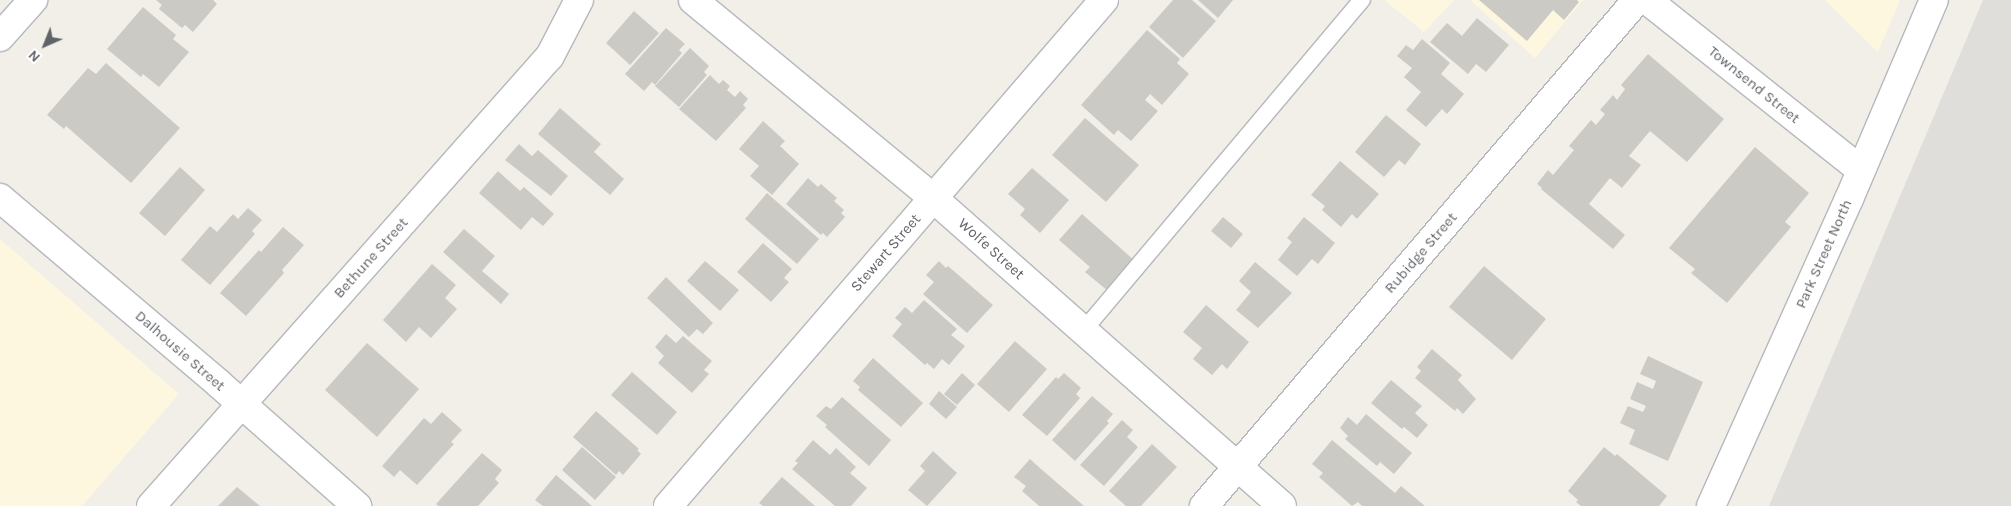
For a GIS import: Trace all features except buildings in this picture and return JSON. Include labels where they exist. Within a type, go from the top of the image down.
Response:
[{"type":"street","points":[[0,37],[33,0]]},
{"type":"street","name":"Wolfe Street","points":[[693,0],[933,198],[1282,506]]},
{"type":"street","name":"Stewart Street","points":[[668,506],[1104,0]]},
{"type":"street","name":"Rubidge Street","points":[[1204,506],[1637,0]]},
{"type":"street","name":"Townsend Street","points":[[1647,0],[1861,170]]},
{"type":"street","name":"Park Street North","points":[[1711,506],[1861,170],[1934,0]]},
{"type":"street","name":"Bethune Street","points":[[151,506],[550,56],[578,1]]},
{"type":"street","name":"Dalhousie Street","points":[[0,198],[241,403],[357,506]]},
{"type":"lane","points":[[1083,331],[1362,0]]},
{"type":"shaded area","points":[[1384,0],[1454,0],[1424,32]]},
{"type":"shaded area","points":[[1470,0],[1583,0],[1535,58]]},
{"type":"shaded area","points":[[1825,0],[1900,0],[1878,52]]},
{"type":"shaded area","points":[[1983,0],[2011,0],[2011,506],[1769,506]]},
{"type":"shaded area","points":[[0,239],[179,394],[82,506],[0,506]]}]
